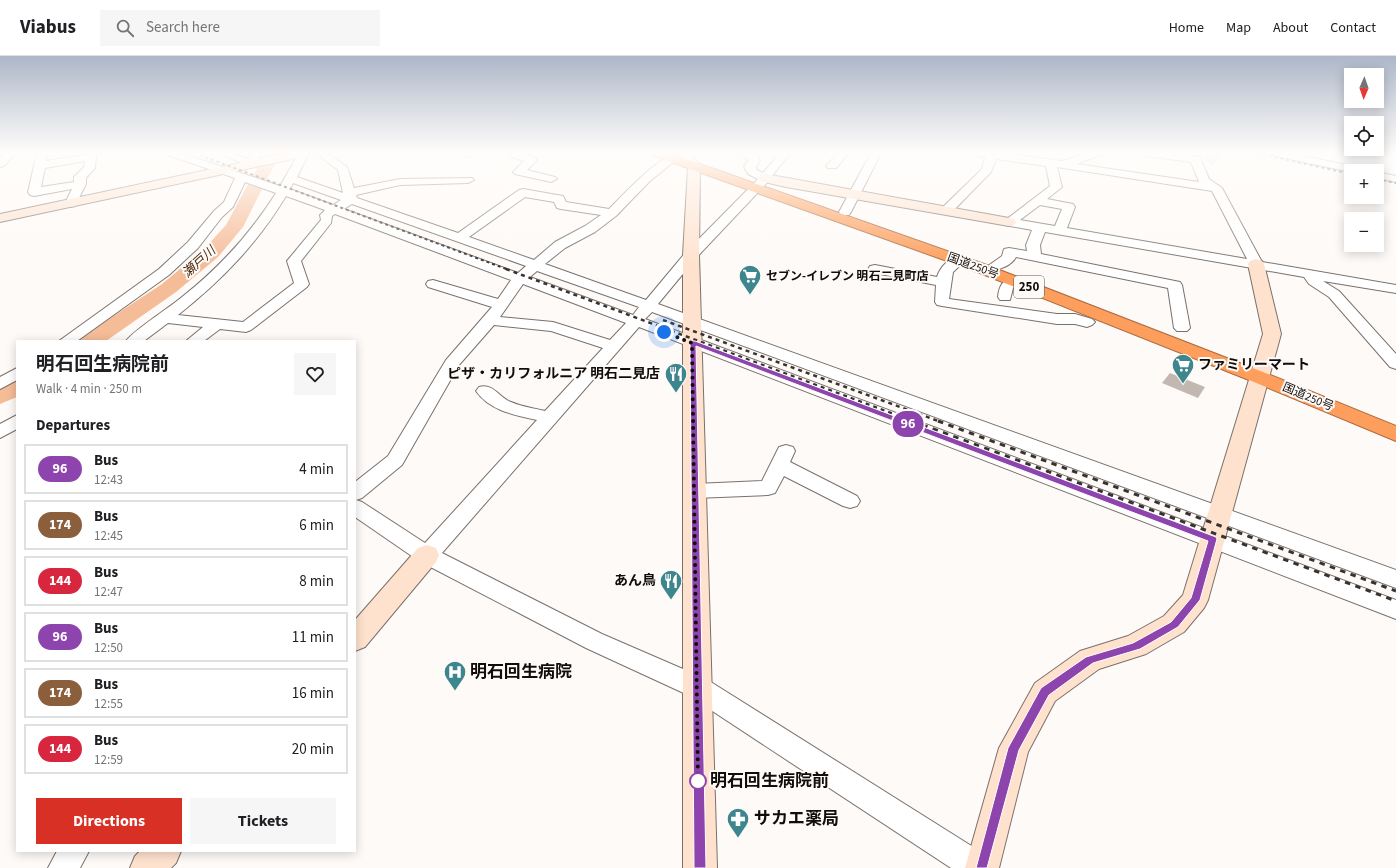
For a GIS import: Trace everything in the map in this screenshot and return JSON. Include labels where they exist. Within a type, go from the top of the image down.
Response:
[{"type":"highway","name":"国道250号","points":[[781,191],[1013,281],[1396,423]]},
{"type":"highway","name":"国道250号","points":[[784,191],[995,266],[1261,373],[1396,434]]},
{"type":"street","points":[[71,203],[77,191]]},
{"type":"street","points":[[0,218],[126,191]]},
{"type":"street","points":[[68,340],[164,272],[193,245],[218,214],[229,204],[235,191]]},
{"type":"street","points":[[135,340],[214,278],[238,254],[283,191],[330,215],[373,230]]},
{"type":"street","points":[[333,191],[535,266],[648,305],[692,332],[1396,610]]},
{"type":"street","points":[[349,191],[350,196]]},
{"type":"street","points":[[165,318],[217,324],[245,334],[302,284],[294,261],[330,215],[350,196],[367,191]]},
{"type":"street","points":[[356,492],[395,460],[452,363],[490,320],[519,279],[560,244],[590,229],[612,213],[634,191]]},
{"type":"street","points":[[683,191],[691,255],[700,868]]},
{"type":"street","points":[[356,638],[427,555],[636,321],[691,255],[753,191]]},
{"type":"street","points":[[822,191],[1396,288]]},
{"type":"street","points":[[845,212],[855,191]]},
{"type":"street","points":[[946,211],[966,191]]},
{"type":"street","points":[[1009,222],[1051,191]]},
{"type":"street","points":[[982,868],[1014,748],[1045,692],[1090,660],[1136,646],[1174,624],[1195,600],[1272,334],[1256,264],[1218,191]]},
{"type":"street","points":[[460,238],[523,193],[559,199],[562,205],[612,213]]},
{"type":"street","points":[[1038,201],[1069,207],[1059,231]]},
{"type":"street","points":[[330,215],[519,279],[636,321],[692,332],[1221,513],[1396,579]]},
{"type":"street","points":[[1035,257],[1033,245],[1040,227]]},
{"type":"street","points":[[995,266],[1009,258],[1009,252],[1175,286],[1182,328]]},
{"type":"street","points":[[959,260],[946,270],[943,282],[942,302],[1057,320],[1075,319],[1087,322]]},
{"type":"street","points":[[875,269],[943,282]]},
{"type":"street","points":[[1308,273],[1314,281],[1334,294],[1395,362]]},
{"type":"street","points":[[1005,297],[1006,287],[1013,281]]},
{"type":"street","points":[[433,284],[490,302],[502,304]]},
{"type":"street","points":[[490,320],[553,327],[613,346]]},
{"type":"street","points":[[195,340],[217,324]]},
{"type":"street","points":[[0,384],[16,374]]},
{"type":"street","points":[[485,391],[504,406],[549,418]]},
{"type":"street","points":[[0,432],[16,422]]},
{"type":"street","points":[[694,490],[768,488],[782,458],[850,501]]},
{"type":"street","points":[[356,508],[427,555],[594,642],[697,687],[978,868]]},
{"type":"street","points":[[63,868],[73,852]]},
{"type":"street","points":[[147,868],[163,852]]},
{"type":"building","name":"ファミリーマート","points":[[1170,373],[1205,387],[1198,398],[1162,383]]},
{"type":"waterway","name":"瀬戸川","points":[[92,340],[169,288],[211,253],[234,227],[253,191]]},
{"type":"waterway","name":"瀬戸川","points":[[0,396],[16,387]]},
{"type":"railway","points":[[296,191],[509,270]]},
{"type":"railway","points":[[506,269],[915,422]]},
{"type":"railway","points":[[663,320],[941,422]]},
{"type":"railway","points":[[912,421],[1396,601]]},
{"type":"railway","points":[[938,421],[1396,591]]},
{"type":"bus line","name":"96","points":[[700,868],[692,343],[1213,539],[1195,600],[1174,624],[1136,646],[1090,660],[1045,692],[1014,748],[982,868]]},
{"type":"place","name":"セブン-イレブン 明石二見町店","points":[[750,296]]},
{"type":"place","name":"ファミリーマート","points":[[1183,384]]},
{"type":"place","name":"ピザ・カリフォルニア 明石二見店","points":[[676,394]]},
{"type":"place","name":"あん鳥","points":[[671,600]]},
{"type":"place","name":"明石回生病院","points":[[455,692]]},
{"type":"place","name":"明石回生病院前","points":[[698,781]]},
{"type":"place","name":"サカエ薬局","points":[[738,838]]},
{"type":"route","points":[[664,332],[692,343],[698,781]]}]
